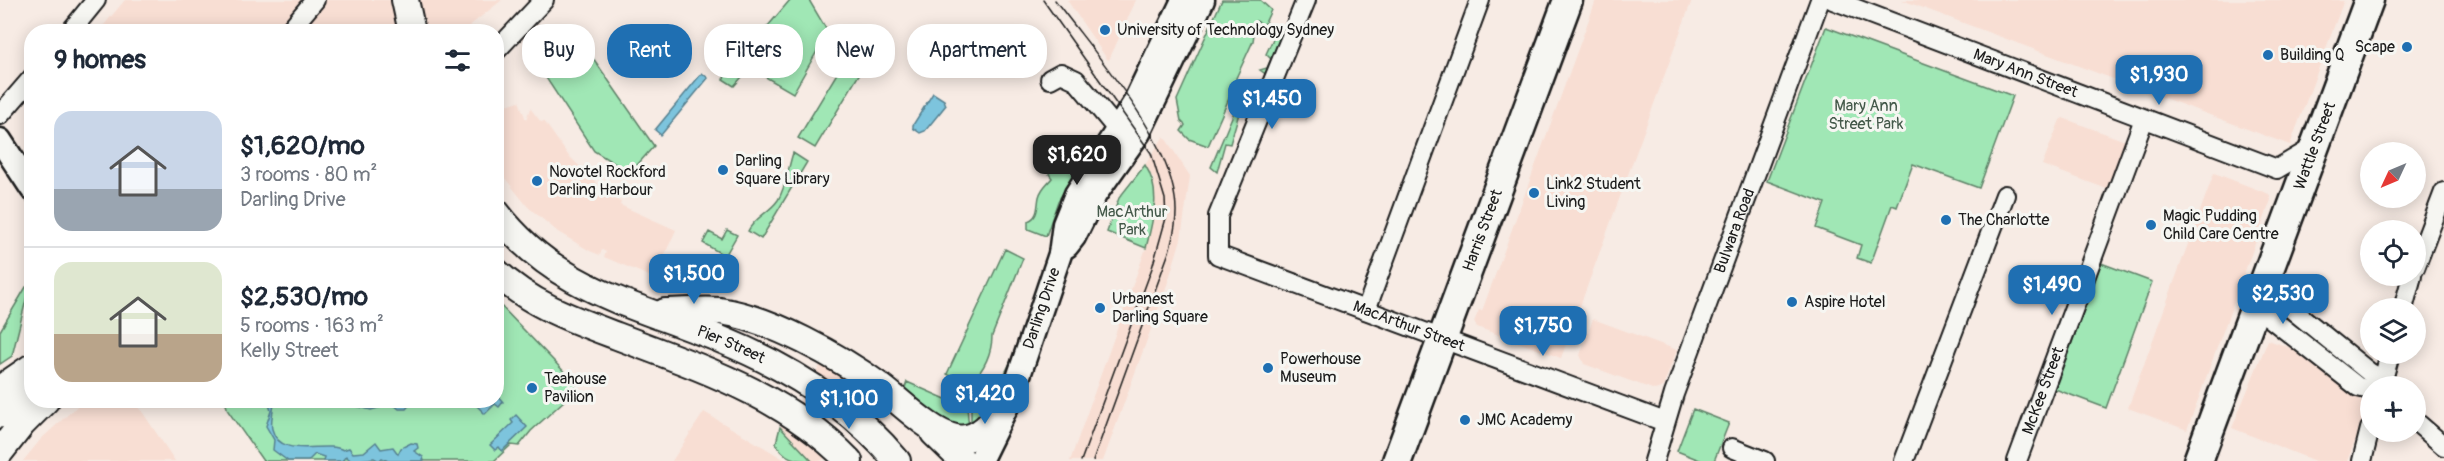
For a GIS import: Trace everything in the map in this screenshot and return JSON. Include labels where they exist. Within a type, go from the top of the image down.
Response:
[{"type":"highway","points":[[0,411],[24,394]]},
{"type":"main road","points":[[405,0],[410,24]]},
{"type":"main road","name":"Harris Street","points":[[1397,461],[1568,0]]},
{"type":"main road","name":"Wattle Street","points":[[2198,461],[2369,0]]},
{"type":"main road","name":"Pier Street","points":[[504,225],[530,251],[571,278],[649,312],[732,344],[793,375],[861,424],[897,461]]},
{"type":"main road","points":[[504,278],[540,305],[745,386],[798,416],[849,461]]},
{"type":"main road","points":[[649,312],[720,311],[801,339],[860,372],[922,419],[946,435],[957,439],[969,438],[988,426],[1012,396]]},
{"type":"main road","points":[[0,389],[24,372]]},
{"type":"main road","points":[[0,452],[38,408]]},
{"type":"main road","points":[[922,419],[963,461]]},
{"type":"street","points":[[76,24],[96,0]]},
{"type":"street","points":[[295,24],[315,0]]},
{"type":"street","points":[[504,42],[544,0]]},
{"type":"street","name":"Darling Drive","points":[[1124,138],[1133,105],[1183,0]]},
{"type":"street","name":"Darling Drive","points":[[999,461],[1012,396],[1060,254],[1064,224],[1076,194],[1124,138],[1144,123],[1203,0]]},
{"type":"street","name":"MacArthur Street","points":[[1306,0],[1218,216],[1218,255],[1665,422]]},
{"type":"street","points":[[1366,310],[1480,0]]},
{"type":"street","name":"Bulwara Road","points":[[1654,461],[1665,422],[1820,0]]},
{"type":"street","name":"Mary Ann Street","points":[[1833,0],[2277,169],[2314,147]]},
{"type":"street","points":[[1050,79],[1061,73],[1070,76],[1124,138]]},
{"type":"street","points":[[0,115],[24,87]]},
{"type":"street","name":"McKee Street","points":[[2017,461],[2144,119]]},
{"type":"street","points":[[0,140],[24,177]]},
{"type":"street","points":[[2426,239],[2444,192]]},
{"type":"street","points":[[1904,461],[2005,195]]},
{"type":"street","points":[[2259,296],[2367,376]]},
{"type":"street","name":"Darling Drive","points":[[980,461],[1012,396]]},
{"type":"street","points":[[2426,431],[2444,446]]},
{"type":"street","points":[[2362,461],[2367,442]]},
{"type":"street","points":[[1732,448],[1766,461]]},
{"type":"shaded area","points":[[125,0],[502,0],[472,24],[105,24]]},
{"type":"shaded area","name":"University of Technology Sydney","points":[[1067,0],[1136,0],[1109,60],[1107,59]]},
{"type":"shaded area","points":[[1596,0],[1692,0],[1561,358],[1477,327],[1474,322],[1479,310],[1482,311]]},
{"type":"shaded area","points":[[1902,0],[2344,0],[2290,145]]},
{"type":"shaded area","points":[[519,101],[526,120],[530,108],[541,122],[544,121],[568,155],[612,198],[621,202],[620,205],[676,230],[654,278],[604,257],[606,252],[602,250],[600,255],[590,251],[558,232],[528,207],[504,177],[504,106]]},
{"type":"shaded area","points":[[2063,118],[2128,142],[2110,190],[2042,165],[2060,120]]},
{"type":"shaded area","points":[[1164,136],[1190,176],[1181,239],[1168,282],[1103,461],[1070,461],[1146,248],[1154,179],[1145,165]]},
{"type":"shaded area","points":[[2214,173],[2269,194],[2271,200],[2187,430],[2128,408]]},
{"type":"shaded area","points":[[1593,319],[1677,350],[1663,387],[1655,390],[1584,364],[1580,355]]},
{"type":"shaded area","points":[[2268,340],[2303,352],[2360,400],[2360,429],[2347,461],[2315,461],[2232,428]]},
{"type":"shaded area","points":[[822,362],[836,371],[849,389],[812,440],[827,455],[821,461],[812,461],[780,427],[792,404],[797,407]]},
{"type":"shaded area","points":[[75,408],[140,408],[175,461],[23,461],[41,439]]},
{"type":"shaded area","points":[[704,412],[787,461],[672,461]]},
{"type":"green space","points":[[790,0],[809,0],[823,24],[815,24],[815,55],[803,76],[803,24],[770,24]]},
{"type":"green space","points":[[1222,0],[1260,0],[1271,10],[1264,25],[1256,21],[1253,41],[1236,78],[1238,85],[1234,95],[1231,94],[1208,146],[1189,139],[1181,131],[1185,125],[1181,121],[1177,100]]},
{"type":"green space","points":[[1279,26],[1283,27],[1281,35],[1285,39],[1270,77],[1260,70],[1267,68],[1271,59],[1266,54]]},
{"type":"green space","name":"Mary Ann Street Park","points":[[1826,27],[2013,96],[1979,188],[1913,164],[1897,207],[1892,205],[1871,263],[1857,258],[1861,245],[1816,228],[1825,203],[1767,181]]},
{"type":"green space","points":[[595,61],[654,146],[630,173],[594,151],[546,78],[595,78]]},
{"type":"green space","points":[[724,78],[741,78],[734,86]]},
{"type":"green space","points":[[767,78],[802,78],[793,93]]},
{"type":"green space","points":[[834,78],[857,78],[815,148],[798,138]]},
{"type":"green space","points":[[1248,89],[1260,91],[1253,110],[1240,110],[1230,144],[1225,143],[1217,172],[1211,167],[1237,105],[1241,107]]},
{"type":"green space","points":[[1068,140],[1089,151],[1058,201],[1046,236],[1028,229],[1028,221],[1036,214],[1040,194],[1052,178],[1049,174],[1051,169],[1057,166]]},
{"type":"green space","points":[[793,153],[807,162],[761,239],[748,231],[781,195]]},
{"type":"green space","name":"MacArthur Park","points":[[1145,165],[1155,195],[1146,248],[1107,232],[1119,198]]},
{"type":"green space","points":[[727,230],[737,235],[725,256],[703,243],[709,232],[722,239]]},
{"type":"green space","points":[[1005,249],[1023,258],[992,336],[987,361],[972,380],[959,374],[952,377],[947,374]]},
{"type":"green space","points":[[2101,263],[2152,282],[2106,408],[2055,389]]},
{"type":"green space","points":[[24,290],[24,308],[12,356],[0,364],[0,331]]},
{"type":"green space","points":[[504,309],[576,384],[576,390],[531,431],[519,446],[511,445],[494,461],[263,461],[227,408],[504,408]]},
{"type":"green space","points":[[1012,359],[1014,360],[1001,391],[971,428],[971,404],[986,397],[997,387]]},
{"type":"green space","points":[[907,382],[957,404],[967,406],[969,430],[960,434],[902,396]]},
{"type":"green space","points":[[1693,409],[1729,423],[1714,461],[1702,461],[1677,451]]},
{"type":"green space","points":[[780,427],[812,461],[795,459],[782,452],[776,443]]},
{"type":"water","points":[[702,73],[704,78],[708,78],[661,135],[655,130]]},
{"type":"water","points":[[933,93],[944,100],[946,105],[925,131],[920,133],[913,128],[913,125]]},
{"type":"water","points":[[270,408],[273,408],[271,423],[277,439],[293,447],[325,447],[343,450],[349,448],[353,453],[364,452],[376,442],[381,449],[393,447],[398,454],[401,448],[411,443],[417,444],[418,448],[414,451],[423,457],[424,461],[388,461],[382,458],[379,461],[374,458],[351,461],[346,456],[342,461],[323,461],[324,457],[315,454],[308,461],[288,461],[273,450],[274,440],[266,426]]},
{"type":"water","points":[[479,408],[491,408],[485,414]]},
{"type":"water","points":[[516,415],[527,427],[502,451],[499,447],[495,450],[490,445],[513,423],[511,420]]},
{"type":"tram line","points":[[1043,0],[1151,153],[1165,199],[1166,218],[1152,268],[1081,461]]},
{"type":"tram line","points":[[1055,0],[1108,69],[1143,120],[1169,173],[1176,205],[1175,225],[1169,252],[1093,461]]},
{"type":"place","name":"University of Technology Sydney","points":[[1105,30]]},
{"type":"place","name":"Scape","points":[[2407,47]]},
{"type":"place","name":"Building Q","points":[[2268,55]]},
{"type":"place","name":"Darling Square Library","points":[[723,170]]},
{"type":"place","name":"Novotel Rockford Darling Harbour","points":[[537,181]]},
{"type":"place","name":"Link2 Student Living","points":[[1534,193]]},
{"type":"place","name":"The Charlotte","points":[[1946,220]]},
{"type":"place","name":"Magic Pudding Child Care Centre","points":[[2151,225]]},
{"type":"place","name":"Aspire Hotel","points":[[1792,302]]},
{"type":"place","name":"Urbanest Darling Square","points":[[1100,308]]},
{"type":"place","name":"Powerhouse Museum","points":[[1268,368]]},
{"type":"place","name":"Teahouse Pavilion","points":[[532,388]]},
{"type":"place","name":"JMC Academy","points":[[1465,420]]}]
